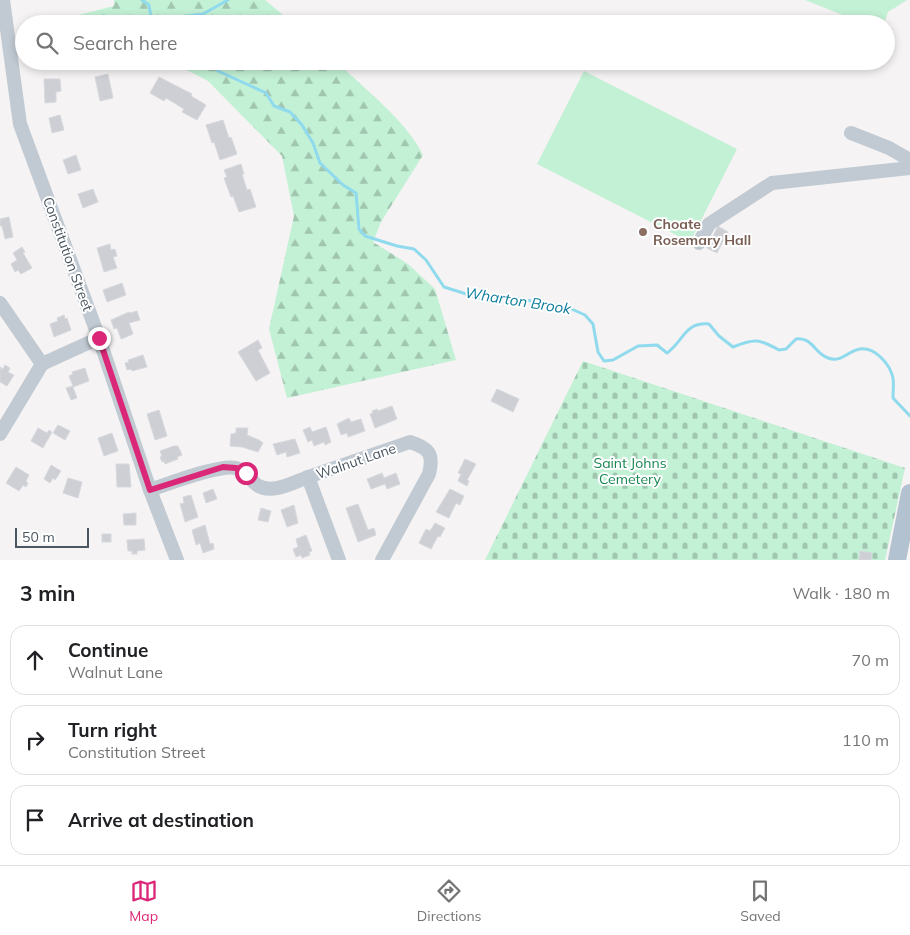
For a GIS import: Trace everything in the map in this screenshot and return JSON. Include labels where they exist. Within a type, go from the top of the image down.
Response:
[{"type":"main road","points":[[897,560],[910,493]]},
{"type":"street","name":"Constitution Street","points":[[3,0],[20,124],[99,338],[150,490],[177,560]]},
{"type":"street","points":[[851,133],[889,148],[910,160]]},
{"type":"street","points":[[700,243],[709,224],[772,183],[910,168]]},
{"type":"street","points":[[0,303],[42,364]]},
{"type":"street","points":[[0,434],[4,418],[42,364],[99,338]]},
{"type":"street","name":"Walnut Lane","points":[[150,490],[223,467],[236,468],[246,473],[257,485],[266,488],[276,488],[410,442],[422,446],[429,454],[432,462],[429,474],[382,560]]},
{"type":"street","name":"Walnut Lane","points":[[308,477],[339,560]]},
{"type":"green space","points":[[114,0],[265,0],[283,15],[78,15],[114,6]]},
{"type":"green space","points":[[805,0],[907,0],[888,12],[887,15],[842,15]]},
{"type":"green space","points":[[187,70],[346,70],[384,105],[406,129],[423,155],[381,222],[373,242],[408,264],[435,289],[456,360],[287,398],[269,329],[294,216],[282,156],[208,81]]},
{"type":"green space","points":[[584,71],[737,149],[690,242],[537,164]]},
{"type":"green space","name":"Saint Johns Cemetery","points":[[583,361],[905,468],[885,560],[485,560]]},
{"type":"building","points":[[108,74],[113,98],[100,101],[95,77]]},
{"type":"building","points":[[159,77],[192,94],[191,96],[206,105],[197,120],[182,112],[184,109],[166,98],[164,101],[150,93]]},
{"type":"building","points":[[44,79],[60,79],[61,91],[56,92],[56,102],[45,103]]},
{"type":"building","points":[[60,115],[64,130],[52,133],[49,118]]},
{"type":"building","points":[[223,120],[237,154],[220,160],[206,125]]},
{"type":"building","points":[[76,155],[81,170],[68,174],[63,160]]},
{"type":"building","points":[[241,164],[247,190],[250,189],[256,207],[239,212],[224,178],[227,177],[224,170]]},
{"type":"building","points":[[93,189],[98,202],[83,208],[78,194]]},
{"type":"building","points":[[9,217],[13,237],[5,239],[2,226],[0,226],[0,219]]},
{"type":"building","points":[[718,226],[728,232],[717,253],[707,248]]},
{"type":"building","points":[[110,244],[111,250],[115,249],[117,256],[113,257],[117,268],[104,272],[97,248]]},
{"type":"building","points":[[22,247],[25,252],[23,253],[32,268],[21,274],[18,270],[15,272],[11,264],[17,260],[13,253]]},
{"type":"building","points":[[122,283],[126,295],[107,302],[103,290]]},
{"type":"building","points":[[137,311],[140,320],[129,323],[133,334],[121,339],[117,328],[114,329],[111,320],[129,312]]},
{"type":"building","points":[[64,315],[71,330],[54,337],[50,324],[58,321],[57,318]]},
{"type":"building","points":[[258,340],[262,348],[258,350],[270,373],[256,381],[238,352]]},
{"type":"building","points":[[143,355],[147,367],[132,371],[131,369],[127,370],[125,363],[129,362],[128,360]]},
{"type":"building","points":[[5,365],[10,368],[8,372],[14,375],[7,386],[0,382],[0,367],[3,369]]},
{"type":"building","points":[[85,368],[89,381],[73,387],[77,398],[71,400],[66,388],[73,386],[69,376],[73,374],[72,372]]},
{"type":"building","points":[[497,389],[519,399],[513,412],[491,401]]},
{"type":"building","points":[[392,406],[397,419],[375,428],[370,414],[373,413],[372,411]]},
{"type":"building","points":[[159,410],[167,436],[155,440],[147,414]]},
{"type":"building","points":[[349,418],[351,422],[361,419],[365,431],[348,437],[347,433],[341,435],[337,424]]},
{"type":"building","points":[[58,425],[70,431],[65,440],[53,433]]},
{"type":"building","points":[[310,427],[312,432],[326,427],[331,442],[325,445],[324,442],[314,446],[312,440],[308,442],[303,430]]},
{"type":"building","points":[[38,428],[47,433],[49,430],[52,432],[43,448],[31,441]]},
{"type":"building","points":[[236,428],[248,428],[247,435],[263,443],[258,452],[242,447],[230,446],[231,434],[236,433]]},
{"type":"building","points":[[112,433],[118,451],[104,456],[98,438]]},
{"type":"building","points":[[295,439],[300,453],[287,457],[286,452],[277,455],[273,444]]},
{"type":"building","points":[[178,446],[182,455],[177,457],[178,459],[165,464],[160,457],[162,456],[160,451]]},
{"type":"building","points":[[465,459],[476,464],[467,480],[469,481],[467,486],[458,481],[461,474],[458,473]]},
{"type":"building","points":[[116,464],[129,464],[131,487],[117,487]]},
{"type":"building","points":[[51,465],[61,471],[55,480],[53,478],[50,483],[44,479]]},
{"type":"building","points":[[16,467],[29,475],[26,487],[23,485],[19,491],[6,483]]},
{"type":"building","points":[[382,473],[384,478],[396,473],[400,484],[387,489],[385,484],[371,489],[367,479]]},
{"type":"building","points":[[68,478],[82,482],[78,498],[63,493]]},
{"type":"building","points":[[213,489],[217,499],[206,503],[203,493]]},
{"type":"building","points":[[450,489],[464,496],[460,505],[456,503],[449,518],[436,512]]},
{"type":"building","points":[[191,495],[198,517],[185,522],[180,504],[184,503],[183,497]]},
{"type":"building","points":[[358,504],[368,530],[374,528],[376,535],[358,542],[346,508]]},
{"type":"building","points":[[294,505],[298,523],[287,527],[281,510]]},
{"type":"building","points":[[261,508],[271,511],[268,522],[258,520]]},
{"type":"building","points":[[136,513],[136,525],[124,525],[123,514]]},
{"type":"building","points":[[435,523],[445,528],[431,549],[419,543],[426,529],[430,531]]},
{"type":"building","points":[[205,525],[210,544],[213,543],[214,549],[203,553],[200,543],[196,545],[192,530]]},
{"type":"building","points":[[102,534],[111,534],[111,542],[102,542]]},
{"type":"building","points":[[306,535],[312,551],[309,552],[310,555],[302,558],[301,555],[296,557],[293,549],[298,547],[296,539]]},
{"type":"building","points":[[144,539],[145,550],[137,551],[137,554],[132,554],[132,551],[128,551],[127,540]]},
{"type":"building","points":[[860,551],[872,553],[871,560],[859,560]]},
{"type":"waterway","points":[[142,0],[149,5],[151,15]]},
{"type":"waterway","name":"Wharton Brook","points":[[194,15],[203,14],[228,0]]},
{"type":"waterway","name":"Wharton Brook","points":[[217,70],[266,93],[274,106],[290,112],[302,125],[313,143],[320,163],[343,185],[356,193],[359,229],[365,236],[414,249],[426,260],[444,287],[479,298],[508,297],[567,307],[585,315],[593,324],[598,352],[604,361],[613,360],[638,346],[657,345],[667,353],[689,329],[701,324],[709,324],[719,336],[733,347],[757,341],[779,350],[786,349],[796,339],[802,339],[810,343],[823,356],[833,359],[841,358],[855,350],[866,349],[876,354],[889,367],[893,378],[893,398],[910,416]]},
{"type":"place","name":"Choate Rosemary Hall","points":[[643,232]]},
{"type":"route","points":[[99,338],[150,490],[223,467],[236,468],[246,473]]}]
